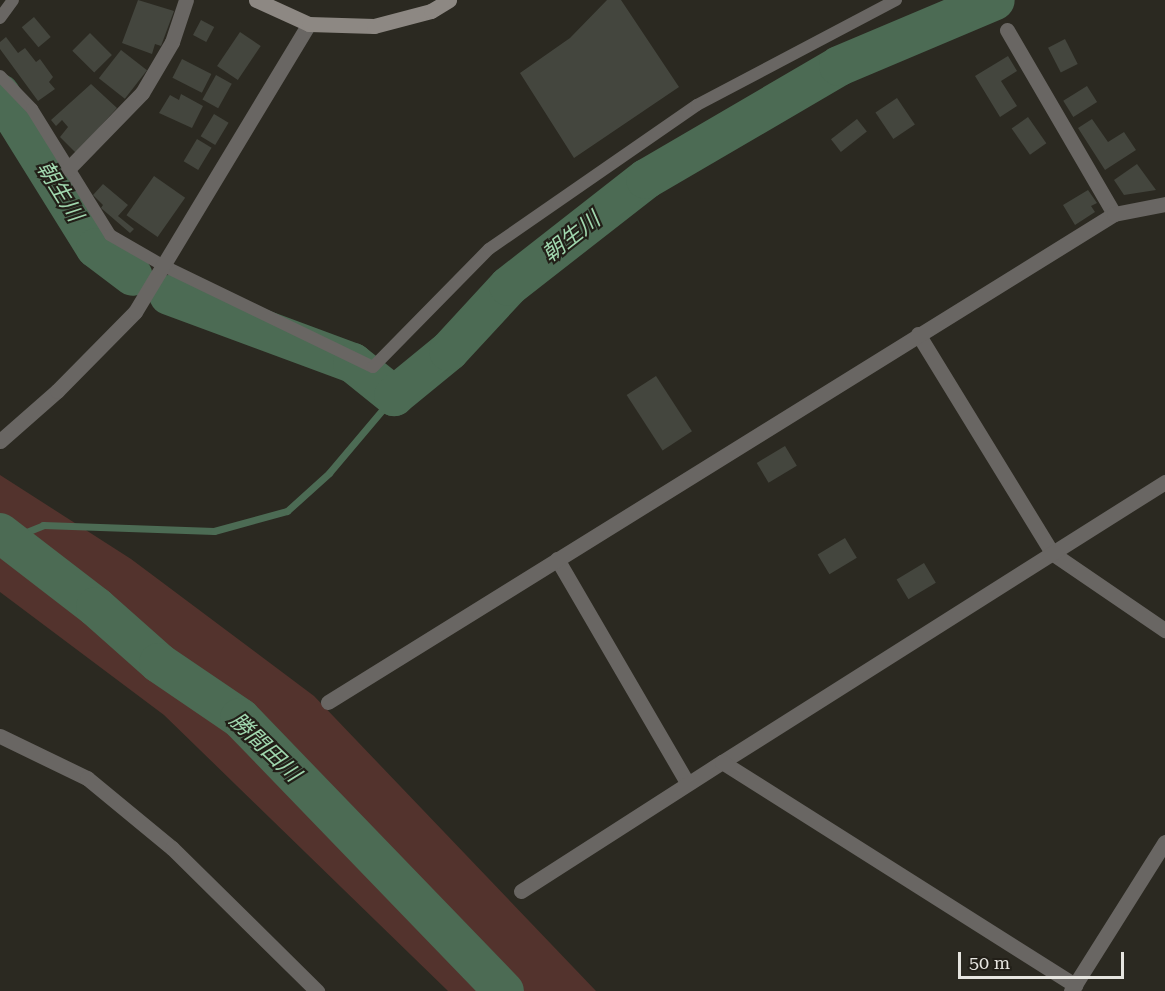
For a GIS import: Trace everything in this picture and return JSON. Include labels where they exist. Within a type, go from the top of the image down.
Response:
[{"type":"street","points":[[68,170],[142,93],[172,42],[186,0]]},
{"type":"street","points":[[256,0],[309,24],[374,26],[431,11],[449,0]]},
{"type":"street","points":[[0,441],[57,392],[135,312],[309,24]]},
{"type":"street","points":[[1007,30],[1114,214]]},
{"type":"street","points":[[328,702],[786,420],[918,334],[1114,214],[1165,204]]},
{"type":"street","points":[[918,334],[1052,553],[1165,630]]},
{"type":"street","points":[[521,891],[687,782],[1165,482]]},
{"type":"street","points":[[557,559],[687,782]]},
{"type":"street","points":[[0,736],[87,778],[172,848],[317,991]]},
{"type":"street","points":[[722,762],[1073,988],[1165,842]]},
{"type":"lane","points":[[0,18],[13,0]]},
{"type":"lane","points":[[0,76],[32,109],[110,235],[164,266],[373,367],[489,249],[697,105],[896,0]]},
{"type":"shaded area","points":[[0,475],[131,559],[314,696],[596,991],[448,991],[164,715],[0,592]]},
{"type":"building","points":[[138,0],[174,11],[161,46],[155,44],[152,54],[122,43]]},
{"type":"building","points":[[607,0],[621,0],[679,87],[574,158],[520,73],[570,38]]},
{"type":"building","points":[[34,17],[51,37],[38,47],[22,27]]},
{"type":"building","points":[[201,20],[214,27],[206,42],[193,35]]},
{"type":"building","points":[[240,32],[261,46],[238,80],[217,66]]},
{"type":"building","points":[[90,33],[112,55],[94,73],[72,51]]},
{"type":"building","points":[[6,37],[18,53],[25,48],[36,62],[40,59],[53,77],[49,82],[55,89],[38,101],[0,49],[0,42]]},
{"type":"building","points":[[1065,39],[1078,64],[1061,73],[1048,48]]},
{"type":"building","points":[[121,50],[147,70],[125,99],[99,78]]},
{"type":"building","points":[[1008,56],[1017,71],[1001,81],[1017,106],[1000,117],[975,76]]},
{"type":"building","points":[[182,59],[211,74],[202,93],[172,78]]},
{"type":"building","points":[[216,75],[232,84],[218,108],[202,99]]},
{"type":"building","points":[[91,84],[117,108],[76,153],[60,137],[68,127],[62,120],[56,126],[51,120]]},
{"type":"building","points":[[1087,86],[1097,102],[1073,117],[1063,101]]},
{"type":"building","points":[[181,94],[203,106],[192,128],[159,113],[170,95],[179,100]]},
{"type":"building","points":[[897,98],[915,125],[893,139],[875,113]]},
{"type":"building","points":[[214,114],[229,123],[215,145],[201,136]]},
{"type":"building","points":[[1028,117],[1046,143],[1030,155],[1012,128]]},
{"type":"building","points":[[857,119],[867,132],[841,152],[831,139]]},
{"type":"building","points":[[1092,119],[1108,142],[1124,132],[1136,150],[1105,170],[1078,128]]},
{"type":"building","points":[[197,139],[212,148],[198,170],[184,161]]},
{"type":"building","points":[[1137,164],[1156,190],[1124,195],[1114,180]]},
{"type":"building","points":[[154,176],[185,198],[158,237],[126,215]]},
{"type":"building","points":[[103,184],[128,205],[118,216],[134,229],[130,233],[101,208],[103,205],[93,195]]},
{"type":"building","points":[[1088,190],[1097,203],[1091,206],[1095,212],[1075,225],[1063,205]]},
{"type":"building","points":[[656,376],[692,431],[663,450],[627,395]]},
{"type":"building","points":[[785,446],[797,466],[769,483],[757,463]]},
{"type":"building","points":[[845,538],[857,558],[829,574],[818,554]]},
{"type":"building","points":[[924,563],[936,583],[908,599],[897,579]]},
{"type":"waterway","name":"朝生川","points":[[169,295],[353,363],[394,396],[449,351],[509,286],[646,179],[839,66],[995,0]]},
{"type":"waterway","name":"朝生川","points":[[0,94],[96,248],[133,276]]},
{"type":"waterway","points":[[9,539],[43,525],[214,531],[287,511],[329,473],[394,396]]},
{"type":"waterway","name":"勝間田川","points":[[0,533],[96,607],[159,663],[240,718],[504,991]]}]
